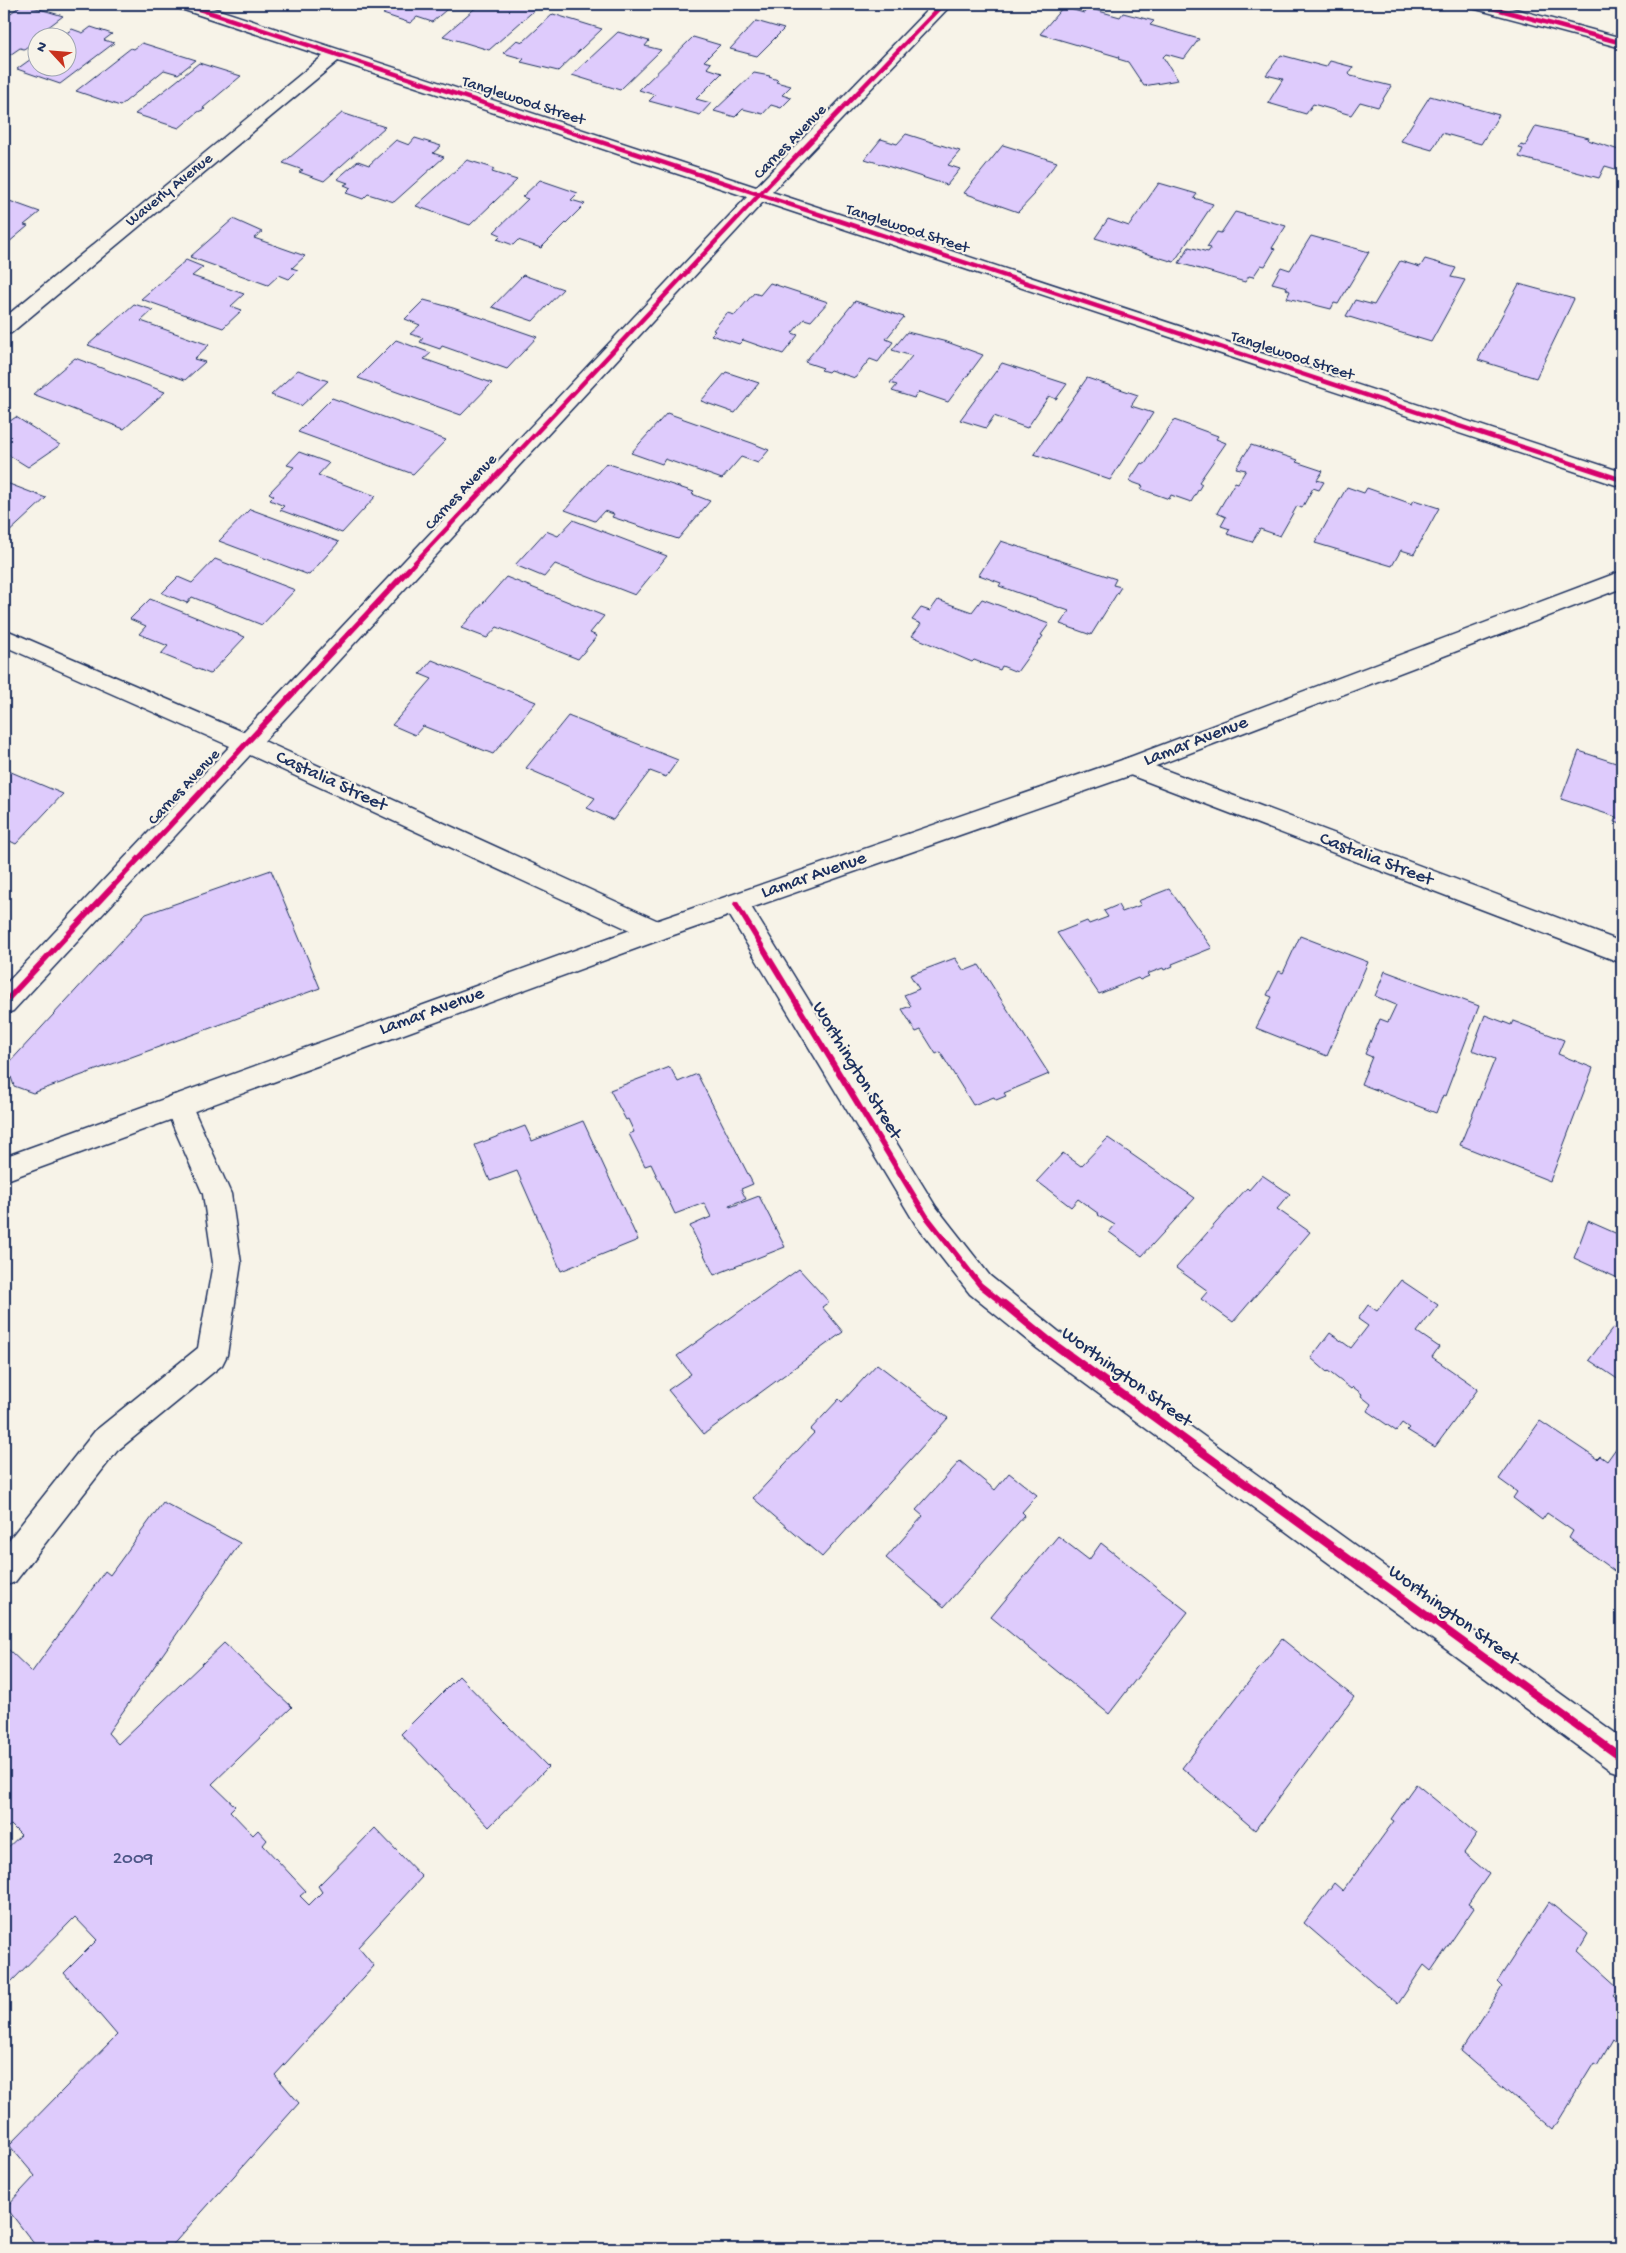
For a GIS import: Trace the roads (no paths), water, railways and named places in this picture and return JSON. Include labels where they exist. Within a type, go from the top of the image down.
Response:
[{"type":"street","name":"Tanglewood Street","points":[[184,4],[1622,480]]},
{"type":"street","name":"Carnes Avenue","points":[[4,1003],[759,195],[943,4]]},
{"type":"street","points":[[1478,4],[1622,43]]},
{"type":"street","name":"Waverly Avenue","points":[[4,328],[336,54]]},
{"type":"street","name":"Lamar Avenue","points":[[4,1169],[656,931],[1131,766],[1622,579]]},
{"type":"street","name":"Castalia Street","points":[[4,637],[246,743],[656,931]]},
{"type":"street","name":"Castalia Street","points":[[1131,766],[1622,953]]},
{"type":"street","name":"Worthington Street","points":[[736,904],[926,1216],[980,1285],[1048,1340],[1622,1758]]},
{"type":"street","points":[[4,1571],[106,1441],[212,1355],[227,1263],[217,1194],[178,1105]]}]
